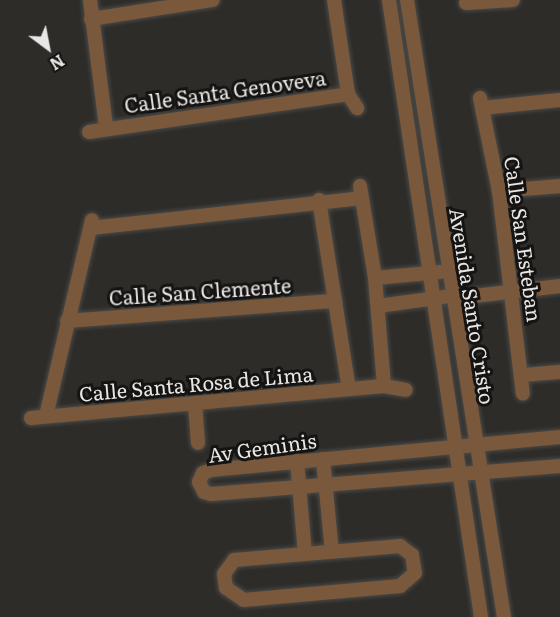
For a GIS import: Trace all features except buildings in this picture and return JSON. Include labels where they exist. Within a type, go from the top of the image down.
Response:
[{"type":"street","name":"Calle Santa Genoveva","points":[[90,0],[106,127]]},
{"type":"street","points":[[91,19],[213,0]]},
{"type":"street","name":"Calle Santa Genoveva","points":[[334,0],[348,94],[357,108]]},
{"type":"street","name":"Avenida Santo Cristo","points":[[389,0],[458,445],[481,617]]},
{"type":"street","name":"Avenida Santo Cristo","points":[[408,0],[478,472],[504,617]]},
{"type":"street","points":[[466,5],[513,0]]},
{"type":"street","name":"Calle Santa Genoveva","points":[[89,132],[106,127],[348,94]]},
{"type":"street","name":"Calle San Esteban","points":[[523,394],[523,375],[500,191],[481,103],[560,100]]},
{"type":"street","points":[[500,191],[560,186]]},
{"type":"street","name":"Calle Santa Rosa de Lima","points":[[46,416],[92,224],[319,200],[361,192],[375,278],[384,386]]},
{"type":"street","points":[[319,200],[350,389]]},
{"type":"street","points":[[375,278],[448,271]]},
{"type":"street","points":[[474,296],[560,286]]},
{"type":"street","points":[[378,306],[452,296]]},
{"type":"street","name":"Calle San Clemente","points":[[67,321],[335,300]]},
{"type":"street","points":[[523,375],[560,372]]},
{"type":"street","name":"Calle Santa Rosa de Lima","points":[[31,418],[384,386],[406,390]]},
{"type":"street","points":[[195,403],[198,443]]},
{"type":"street","name":"Av Geminis","points":[[560,437],[211,470],[203,473],[199,482],[204,492],[211,494],[560,466]]},
{"type":"street","points":[[323,459],[332,552]]},
{"type":"street","points":[[297,461],[305,554]]},
{"type":"street","points":[[400,546],[412,555],[415,573],[400,586],[244,600],[226,588],[224,574],[234,560],[305,554],[400,546]]}]
